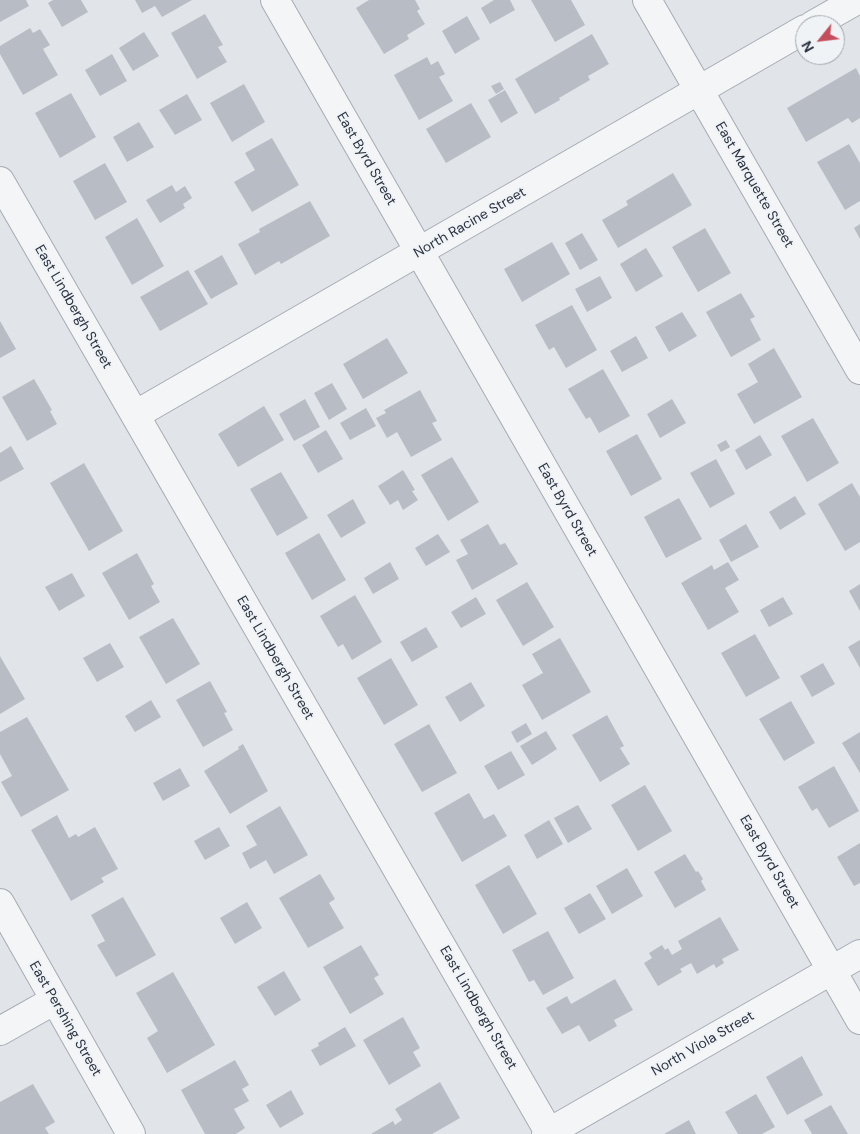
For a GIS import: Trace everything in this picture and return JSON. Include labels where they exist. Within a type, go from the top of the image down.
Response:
[{"type":"street","name":"East Byrd Street","points":[[275,0],[860,1020]]},
{"type":"street","name":"East Marquette Street","points":[[647,0],[860,370]]},
{"type":"street","points":[[831,15],[857,0]]},
{"type":"street","name":"North Racine Street","points":[[135,415],[795,36]]},
{"type":"street","name":"East Lindbergh Street","points":[[0,181],[549,1133]]},
{"type":"street","name":"East Pershing Street","points":[[0,903],[131,1134]]},
{"type":"street","name":"North Viola Street","points":[[549,1133],[860,954]]},
{"type":"street","points":[[0,1031],[55,1000]]},
{"type":"building","points":[[0,0],[26,0],[29,6],[0,22]]},
{"type":"building","points":[[53,0],[81,0],[88,12],[62,27],[48,3]]},
{"type":"building","points":[[135,0],[192,0],[162,17],[155,6],[142,13]]},
{"type":"building","points":[[369,0],[415,0],[420,9],[417,11],[425,24],[407,35],[409,39],[384,54],[356,8]]},
{"type":"building","points":[[494,0],[510,0],[515,10],[490,24],[481,8]]},
{"type":"building","points":[[531,0],[571,0],[585,25],[555,42]]},
{"type":"building","points":[[205,14],[223,45],[218,47],[227,62],[197,79],[171,33]]},
{"type":"building","points":[[467,16],[480,39],[455,54],[442,31]]},
{"type":"building","points":[[30,28],[33,33],[40,29],[50,45],[43,49],[58,75],[23,95],[0,54],[0,46]]},
{"type":"building","points":[[144,32],[159,56],[133,71],[119,48]]},
{"type":"building","points":[[592,34],[609,64],[588,76],[590,80],[535,114],[515,79]]},
{"type":"building","points":[[112,54],[127,81],[100,96],[85,70]]},
{"type":"building","points":[[427,57],[431,65],[438,61],[445,74],[439,77],[453,101],[419,120],[394,75]]},
{"type":"building","points":[[856,68],[860,76],[860,118],[852,123],[848,118],[806,142],[787,108]]},
{"type":"building","points":[[500,82],[504,89],[496,94],[491,86]]},
{"type":"building","points":[[244,84],[265,122],[232,142],[210,103]]},
{"type":"building","points":[[505,90],[518,113],[501,123],[488,100]]},
{"type":"building","points":[[71,93],[96,137],[60,158],[35,113]]},
{"type":"building","points":[[187,94],[202,120],[175,135],[159,110]]},
{"type":"building","points":[[471,103],[491,137],[446,163],[426,129]]},
{"type":"building","points":[[139,122],[154,147],[127,162],[113,137]]},
{"type":"building","points":[[272,138],[299,185],[252,212],[234,182],[255,170],[245,153]]},
{"type":"building","points":[[849,144],[860,163],[860,201],[845,210],[817,162]]},
{"type":"building","points":[[105,163],[127,202],[95,220],[73,181]]},
{"type":"building","points":[[673,173],[692,205],[618,248],[602,220],[628,205],[626,201]]},
{"type":"building","points":[[172,185],[176,192],[185,186],[192,198],[183,204],[185,208],[160,223],[146,200]]},
{"type":"building","points":[[310,201],[330,236],[281,264],[279,261],[255,275],[238,244],[260,232],[259,229]]},
{"type":"building","points":[[137,218],[164,266],[132,285],[105,237]]},
{"type":"building","points":[[860,224],[860,239],[854,228]]},
{"type":"building","points":[[705,228],[731,273],[698,292],[672,247]]},
{"type":"building","points":[[582,233],[598,260],[580,270],[565,243]]},
{"type":"building","points":[[552,242],[570,274],[522,302],[504,269]]},
{"type":"building","points":[[646,248],[663,276],[636,292],[620,264]]},
{"type":"building","points":[[222,255],[238,284],[211,299],[194,271]]},
{"type":"building","points":[[188,270],[208,304],[160,331],[140,297]]},
{"type":"building","points":[[600,276],[612,298],[587,312],[575,289]]},
{"type":"building","points":[[741,293],[755,317],[750,319],[761,340],[731,357],[706,312]]},
{"type":"building","points":[[572,305],[597,350],[566,368],[554,347],[549,350],[535,325]]},
{"type":"building","points":[[682,312],[697,336],[669,352],[655,327]]},
{"type":"building","points":[[0,321],[16,349],[0,358]]},
{"type":"building","points":[[636,336],[648,358],[622,372],[610,351]]},
{"type":"building","points":[[387,338],[408,373],[363,399],[343,364]]},
{"type":"building","points":[[774,348],[802,397],[754,424],[737,394],[758,382],[748,364]]},
{"type":"building","points":[[603,369],[630,416],[599,433],[590,417],[586,419],[568,389]]},
{"type":"building","points":[[34,379],[52,410],[50,411],[57,424],[27,441],[2,397]]},
{"type":"building","points":[[332,383],[347,409],[329,420],[314,393]]},
{"type":"building","points":[[420,390],[437,421],[432,423],[442,440],[411,457],[397,432],[387,438],[376,418],[386,413],[384,410]]},
{"type":"building","points":[[305,399],[320,427],[294,441],[279,414]]},
{"type":"building","points":[[672,399],[686,423],[660,438],[647,414]]},
{"type":"building","points":[[264,406],[284,440],[238,467],[218,434]]},
{"type":"building","points":[[366,408],[376,426],[350,440],[340,423]]},
{"type":"building","points":[[813,418],[839,463],[807,482],[781,436]]},
{"type":"building","points":[[326,430],[343,459],[318,473],[302,445]]},
{"type":"building","points":[[637,434],[662,479],[631,496],[606,451]]},
{"type":"building","points":[[760,435],[772,455],[746,470],[735,450]]},
{"type":"building","points":[[726,440],[730,447],[721,452],[717,445]]},
{"type":"building","points":[[11,446],[24,469],[0,482],[0,453]]},
{"type":"building","points":[[452,457],[479,502],[448,521],[421,475]]},
{"type":"building","points":[[716,459],[735,494],[710,508],[690,473]]},
{"type":"building","points":[[84,463],[123,531],[89,551],[50,483]]},
{"type":"building","points":[[403,470],[415,490],[412,491],[418,500],[403,510],[398,500],[390,505],[378,486]]},
{"type":"building","points":[[281,472],[308,518],[277,536],[250,489]]},
{"type":"building","points":[[852,483],[860,497],[860,542],[845,551],[818,504]]},
{"type":"building","points":[[795,496],[806,514],[780,530],[769,512]]},
{"type":"building","points":[[679,498],[702,539],[666,558],[644,517]]},
{"type":"building","points":[[353,499],[366,523],[341,538],[327,515]]},
{"type":"building","points":[[488,524],[500,545],[505,543],[518,564],[472,590],[456,560],[468,554],[460,540]]},
{"type":"building","points":[[746,524],[759,547],[731,562],[719,540]]},
{"type":"building","points":[[319,533],[346,580],[312,600],[285,553]]},
{"type":"building","points":[[438,534],[450,552],[426,566],[415,548]]},
{"type":"building","points":[[137,553],[154,584],[151,586],[160,602],[129,620],[102,573]]},
{"type":"building","points":[[390,562],[399,579],[373,594],[364,578]]},
{"type":"building","points":[[728,562],[739,580],[725,588],[739,612],[708,630],[681,583],[712,565],[714,570]]},
{"type":"building","points":[[72,573],[85,596],[59,611],[45,587]]},
{"type":"building","points":[[527,582],[554,627],[523,646],[496,600]]},
{"type":"building","points":[[860,584],[860,611],[849,591]]},
{"type":"building","points":[[355,595],[382,642],[352,660],[343,644],[338,647],[320,616]]},
{"type":"building","points":[[476,597],[486,614],[461,628],[451,612]]},
{"type":"building","points":[[783,597],[793,614],[769,627],[760,610]]},
{"type":"building","points":[[173,618],[200,664],[166,684],[139,637]]},
{"type":"building","points":[[426,627],[438,647],[412,662],[400,642]]},
{"type":"building","points":[[755,634],[780,678],[746,697],[721,653]]},
{"type":"building","points":[[560,638],[591,692],[542,720],[522,685],[543,673],[532,654]]},
{"type":"building","points":[[860,640],[860,668],[848,647]]},
{"type":"building","points":[[110,643],[124,667],[97,682],[83,658]]},
{"type":"building","points":[[0,656],[25,699],[0,714]]},
{"type":"building","points":[[391,658],[418,705],[384,725],[357,678]]},
{"type":"building","points":[[823,663],[835,684],[812,697],[800,676]]},
{"type":"building","points":[[210,681],[227,712],[224,713],[233,730],[203,747],[176,700]]},
{"type":"building","points":[[471,682],[485,706],[460,722],[445,697]]},
{"type":"building","points":[[151,700],[161,717],[135,732],[125,716]]},
{"type":"building","points":[[791,701],[815,743],[784,761],[759,719]]},
{"type":"building","points":[[607,715],[624,746],[620,748],[630,764],[600,782],[572,735]]},
{"type":"building","points":[[27,717],[69,790],[21,817],[1,782],[12,776],[0,754],[0,732]]},
{"type":"building","points":[[526,723],[532,734],[517,743],[511,732]]},
{"type":"building","points":[[429,724],[457,773],[422,792],[394,744]]},
{"type":"building","points":[[546,731],[557,749],[532,765],[520,746]]},
{"type":"building","points":[[860,732],[860,773],[842,743]]},
{"type":"building","points":[[243,744],[268,791],[230,814],[204,771],[239,749],[238,747]]},
{"type":"building","points":[[511,751],[525,775],[498,790],[484,766]]},
{"type":"building","points":[[834,766],[859,811],[829,828],[817,808],[812,811],[798,787]]},
{"type":"building","points":[[180,768],[190,786],[163,801],[153,783]]},
{"type":"building","points":[[645,785],[672,831],[638,851],[611,805]]},
{"type":"building","points":[[469,793],[484,819],[494,814],[507,836],[462,862],[434,813]]},
{"type":"building","points":[[578,805],[592,829],[568,843],[554,818]]},
{"type":"building","points":[[280,806],[308,855],[274,874],[266,860],[250,869],[242,853],[257,845],[246,826]]},
{"type":"building","points":[[57,815],[69,838],[76,834],[78,837],[95,827],[118,869],[101,878],[104,882],[71,901],[31,830]]},
{"type":"building","points":[[549,820],[563,844],[537,859],[524,835]]},
{"type":"building","points":[[219,827],[230,846],[205,860],[194,841]]},
{"type":"building","points":[[860,843],[860,883],[854,886],[837,857]]},
{"type":"building","points":[[685,854],[696,872],[698,871],[703,879],[701,881],[706,890],[675,908],[654,872]]},
{"type":"building","points":[[509,865],[537,914],[503,934],[475,885]]},
{"type":"building","points":[[627,868],[643,896],[612,914],[596,886]]},
{"type":"building","points":[[320,874],[335,899],[329,903],[344,928],[308,948],[279,898]]},
{"type":"building","points":[[590,893],[606,919],[579,934],[564,908]]},
{"type":"building","points":[[123,897],[156,955],[116,977],[97,945],[105,941],[91,915]]},
{"type":"building","points":[[247,902],[262,928],[235,944],[220,918]]},
{"type":"building","points":[[720,917],[739,950],[722,959],[724,963],[716,968],[714,964],[697,974],[691,963],[680,969],[682,972],[658,986],[644,963],[652,958],[649,953],[662,945],[665,950],[668,948],[672,955],[682,949],[678,941]]},
{"type":"building","points":[[548,931],[574,978],[543,995],[534,980],[529,982],[512,950]]},
{"type":"building","points":[[361,945],[379,975],[374,978],[384,994],[350,1014],[323,967]]},
{"type":"building","points":[[284,971],[301,1000],[275,1016],[257,987]]},
{"type":"building","points":[[173,972],[215,1045],[167,1073],[147,1038],[158,1031],[136,993]]},
{"type":"building","points":[[615,979],[633,1010],[614,1020],[617,1026],[589,1042],[579,1025],[562,1034],[546,1008],[567,996],[571,1004]]},
{"type":"building","points":[[403,1017],[420,1048],[413,1052],[421,1066],[389,1085],[363,1040]]},
{"type":"building","points":[[345,1027],[356,1046],[320,1066],[311,1050],[319,1046],[318,1043]]},
{"type":"building","points":[[802,1056],[823,1095],[787,1115],[766,1077]]},
{"type":"building","points":[[235,1060],[249,1085],[242,1089],[249,1101],[234,1109],[245,1128],[236,1134],[205,1134],[181,1090]]},
{"type":"building","points":[[440,1082],[460,1118],[432,1134],[371,1134],[393,1121],[395,1125],[402,1120],[395,1109]]},
{"type":"building","points":[[33,1084],[55,1122],[45,1128],[49,1134],[0,1134],[0,1102]]},
{"type":"building","points":[[291,1090],[304,1114],[280,1128],[266,1105]]},
{"type":"building","points":[[756,1094],[775,1127],[762,1134],[738,1134],[725,1112]]},
{"type":"building","points":[[831,1105],[848,1134],[812,1134],[804,1120]]},
{"type":"building","points":[[689,1120],[696,1134],[664,1134]]}]
